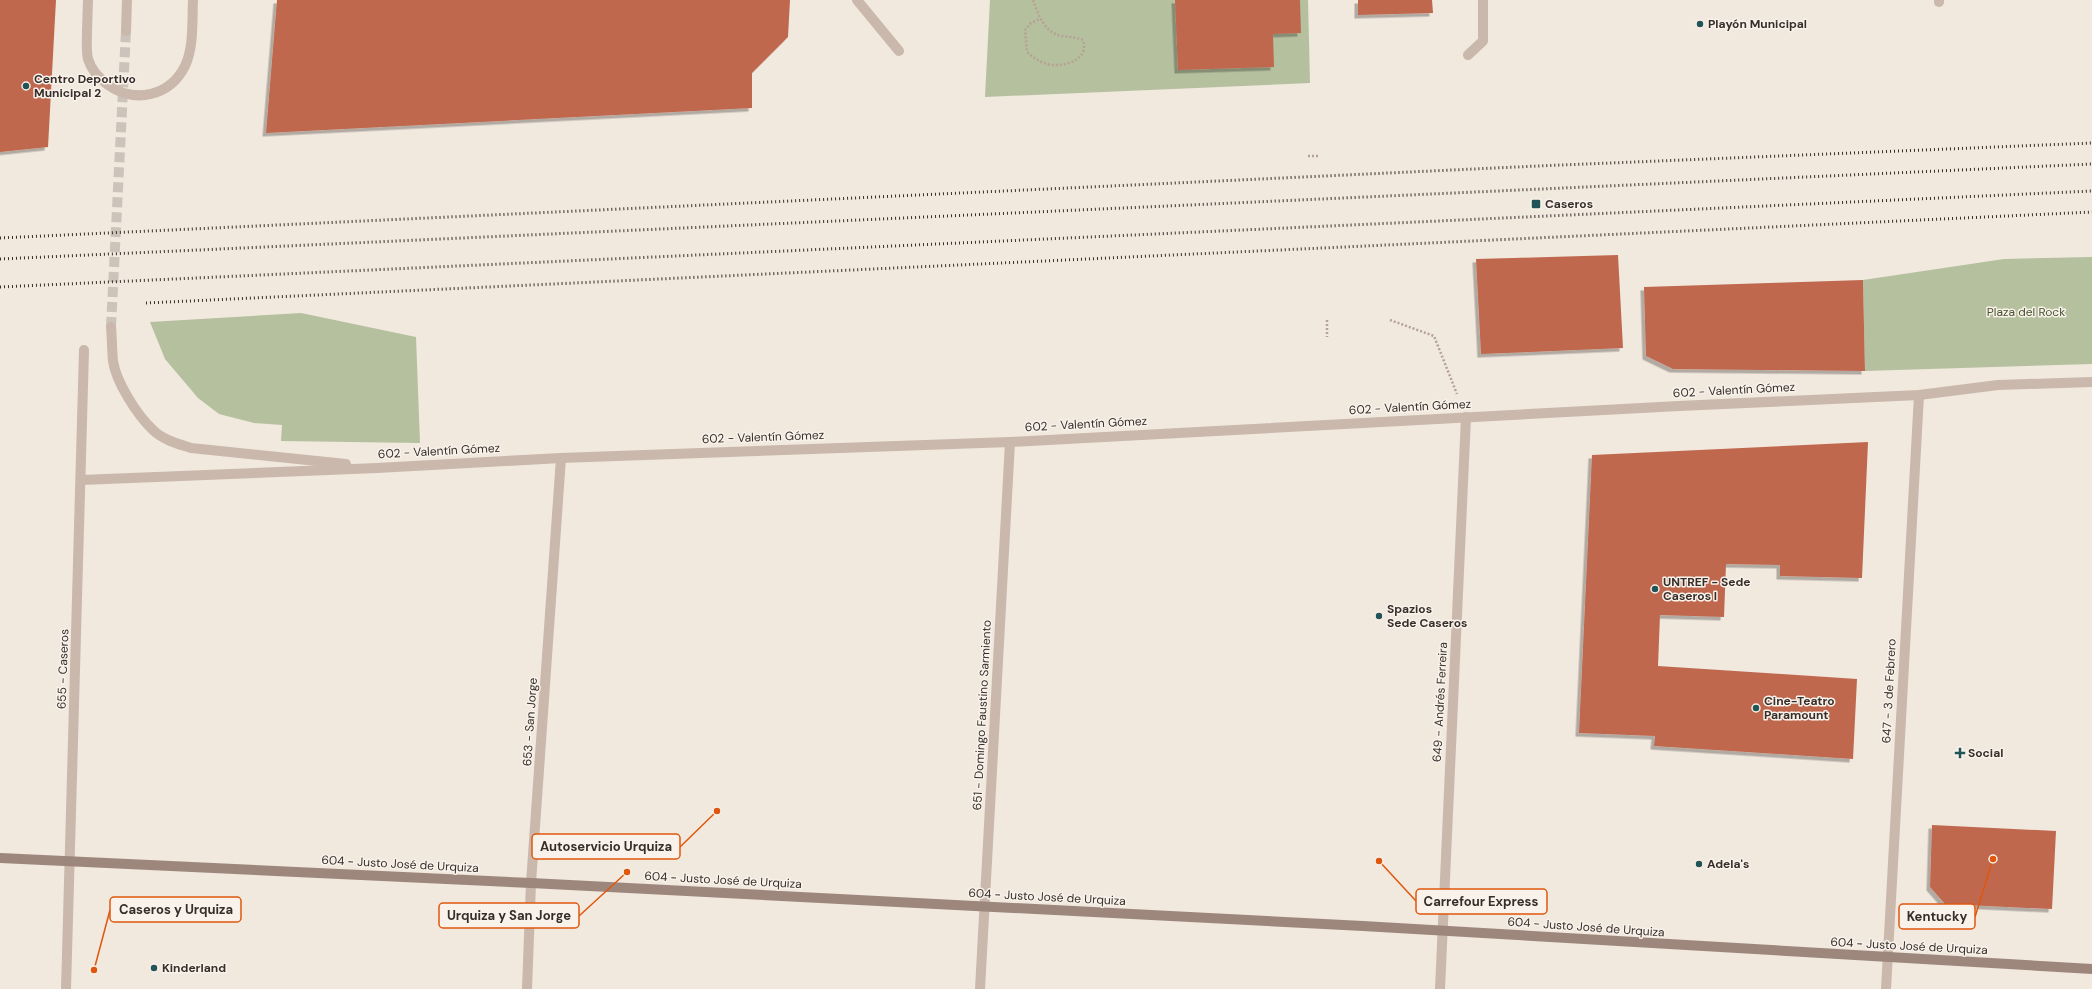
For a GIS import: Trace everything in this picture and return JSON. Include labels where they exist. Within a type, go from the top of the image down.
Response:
[{"type":"main road","name":"604 - Justo José de Urquiza","points":[[0,858],[531,882],[984,906],[2092,969]]},
{"type":"street","points":[[88,0],[88,59],[99,78],[117,92],[141,97],[162,91],[176,80],[185,65],[191,43],[193,0]]},
{"type":"street","points":[[126,31],[127,0]]},
{"type":"street","points":[[857,0],[899,51]]},
{"type":"street","points":[[1468,55],[1484,40],[1483,0]]},
{"type":"street","points":[[111,327],[113,362],[122,385],[134,408],[153,431],[172,442],[192,448],[378,468]]},
{"type":"street","name":"655 - Caseros","points":[[66,989],[84,350]]},
{"type":"street","name":"602 - Valentín Gómez","points":[[81,480],[378,468],[562,458],[1010,442],[1466,417],[1918,395],[1998,385],[2092,382]]},
{"type":"street","name":"647 - 3 de Febrero","points":[[1886,989],[1918,395]]},
{"type":"street","name":"649 - Andrés Ferreira","points":[[1440,989],[1466,417]]},
{"type":"street","name":"651 - Domingo Faustino Sarmiento","points":[[980,989],[1010,442]]},
{"type":"street","name":"653 - San Jorge","points":[[527,989],[531,882],[562,458]]},
{"type":"path","points":[[1032,0],[1040,19],[1050,30],[1061,36],[1075,37],[1083,40],[1085,47],[1084,53],[1079,59],[1065,64],[1052,65],[1038,61],[1027,52],[1025,30],[1031,23],[1040,19]]},
{"type":"path","points":[[1308,156],[1320,156]]},
{"type":"path","points":[[1327,320],[1327,337]]},
{"type":"path","points":[[1390,320],[1434,336],[1466,417]]},
{"type":"green space","points":[[990,0],[1308,0],[1310,83],[985,97]]},
{"type":"green space","name":"Plaza del Rock","points":[[2092,257],[2092,364],[1865,371],[1863,280],[2004,259]]},
{"type":"green space","points":[[301,313],[416,337],[420,443],[281,441],[282,425],[254,423],[219,414],[198,398],[165,359],[150,322]]},
{"type":"building","name":"Centro Deportivo Municipal 2","points":[[0,0],[56,0],[48,147],[0,152]]},
{"type":"building","points":[[277,0],[790,0],[788,37],[752,73],[752,108],[266,133]]},
{"type":"building","points":[[1175,0],[1300,0],[1301,33],[1273,34],[1274,67],[1178,70]]},
{"type":"building","points":[[1358,0],[1432,0],[1433,13],[1358,15]]},
{"type":"building","points":[[1618,255],[1623,348],[1481,354],[1476,259]]},
{"type":"building","points":[[1863,280],[1865,371],[1673,369],[1646,356],[1644,287]]},
{"type":"building","points":[[1868,442],[1862,578],[1780,576],[1780,565],[1726,564],[1724,617],[1660,615],[1658,666],[1857,679],[1853,759],[1654,746],[1655,736],[1579,733],[1592,455]]},
{"type":"building","points":[[1932,825],[2056,831],[2052,909],[1945,904],[1930,887]]},
{"type":"tunnel","points":[[111,327],[126,31]]},
{"type":"railway","points":[[0,238],[1538,166],[2092,143]]},
{"type":"railway","points":[[0,259],[2092,164]]},
{"type":"railway","points":[[0,287],[2092,191]]},
{"type":"railway","points":[[146,303],[2092,212]]},
{"type":"place","name":"Playón Municipal","points":[[1700,24]]},
{"type":"place","name":"Centro Deportivo Municipal 2","points":[[26,86]]},
{"type":"place","name":"Caseros","points":[[1536,204]]},
{"type":"place","name":"UNTREF - Sede Caseros I","points":[[1655,589]]},
{"type":"place","name":"Spazios Sede Caseros","points":[[1379,616]]},
{"type":"place","name":"Cine-Teatro Paramount","points":[[1756,708]]},
{"type":"place","name":"Social","points":[[1960,753]]},
{"type":"place","name":"Autoservicio Urquiza","points":[[717,811]]},
{"type":"place","name":"Kentucky","points":[[1993,859]]},
{"type":"place","name":"Carrefour Express","points":[[1379,861]]},
{"type":"place","name":"Adela's","points":[[1699,864]]},
{"type":"place","name":"Urquiza y San Jorge","points":[[627,872]]},
{"type":"place","name":"Kinderland","points":[[154,968]]},
{"type":"place","name":"Caseros y Urquiza","points":[[94,970]]}]
